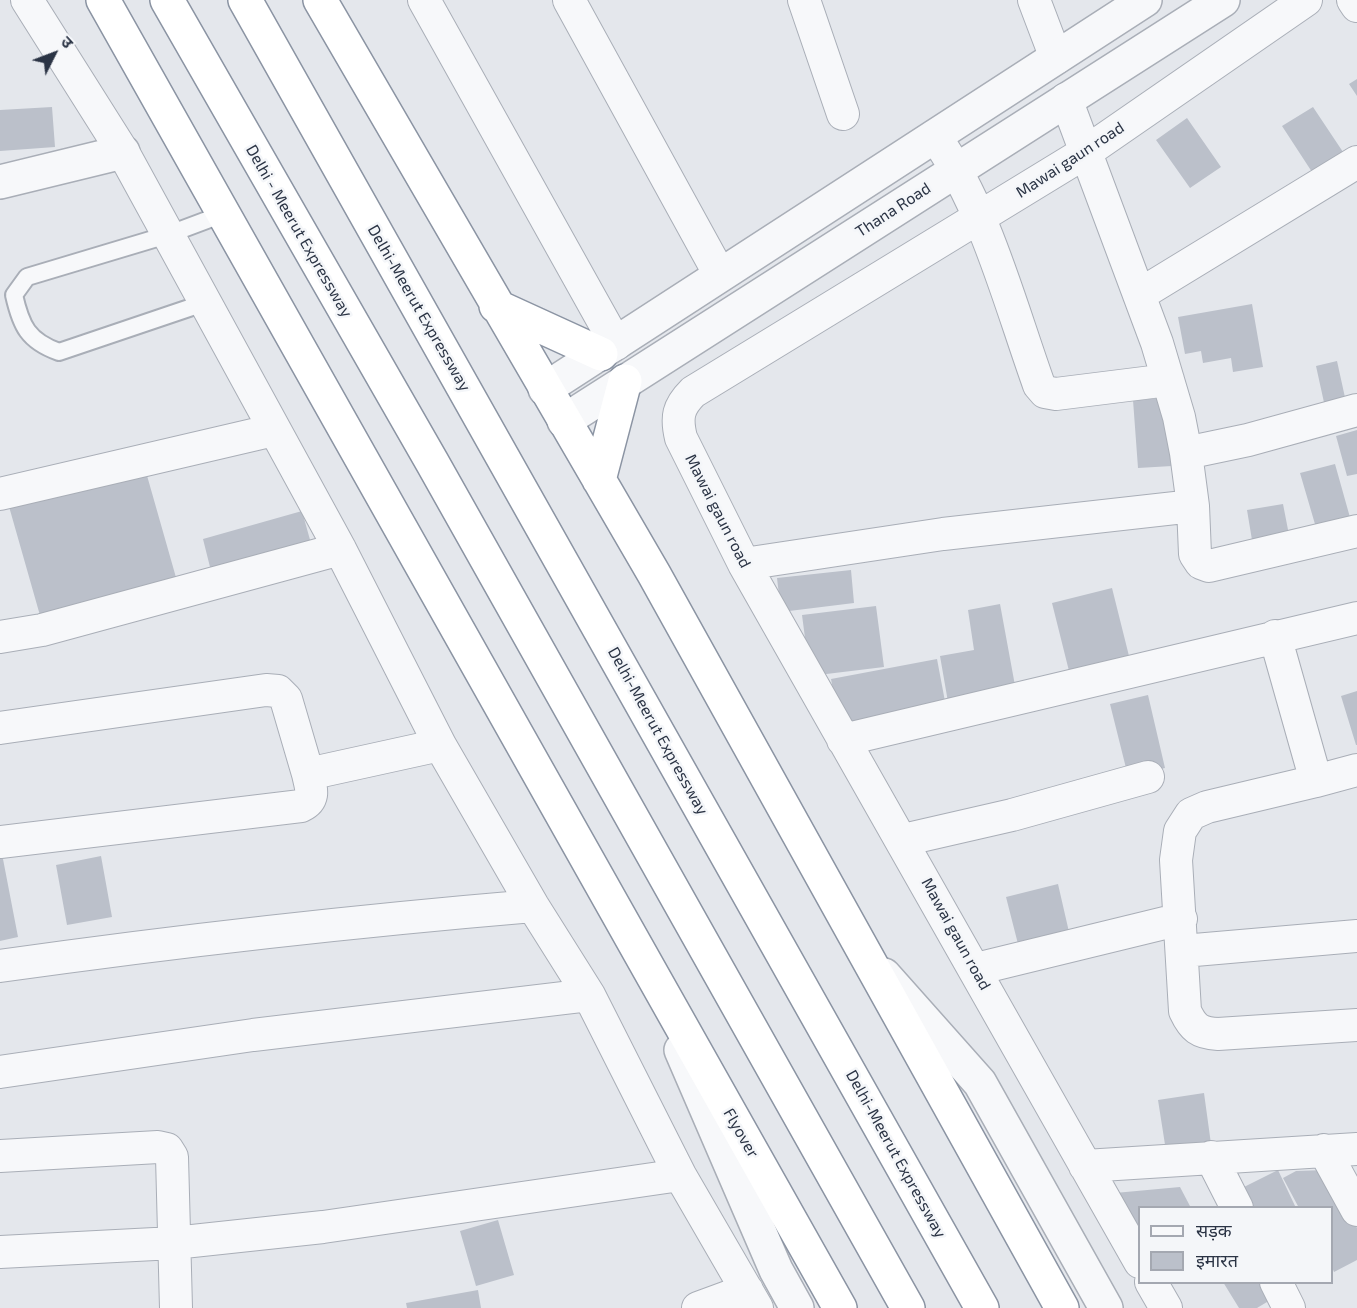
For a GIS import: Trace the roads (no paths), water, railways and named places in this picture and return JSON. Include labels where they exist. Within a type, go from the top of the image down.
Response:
[{"type":"highway","name":"Flyover","points":[[103,0],[840,1308]]},
{"type":"highway","name":"Delhi - Meerut Expressway","points":[[167,0],[432,462],[908,1308]]},
{"type":"highway","name":"Delhi-Meerut Expressway","points":[[245,0],[982,1308]]},
{"type":"highway","points":[[320,0],[598,480],[867,956],[1062,1308]]},
{"type":"highway","points":[[496,306],[608,349]]},
{"type":"highway","points":[[598,480],[625,381]]},
{"type":"street","points":[[27,0],[123,152],[340,549],[440,746],[533,906],[589,995],[680,1175],[752,1299],[698,1308]]},
{"type":"street","points":[[424,0],[608,349]]},
{"type":"street","points":[[569,0],[720,275]]},
{"type":"street","points":[[804,0],[843,114]]},
{"type":"street","points":[[1034,0],[1056,58]]},
{"type":"street","points":[[545,389],[1145,0]]},
{"type":"street","name":"Thana Road","points":[[564,421],[1223,0]]},
{"type":"street","name":"Mawai gaun road","points":[[1138,1259],[903,840],[843,741],[744,564],[681,438],[677,421],[681,405],[693,392],[1086,152],[1306,0]]},
{"type":"street","points":[[1353,0],[1357,6]]},
{"type":"street","points":[[1066,99],[1168,380],[1186,453],[1196,554],[1201,563],[1209,566],[1357,531]]},
{"type":"street","points":[[935,136],[957,168],[979,218],[1039,385],[1045,392],[1056,394],[1168,380]]},
{"type":"street","points":[[0,182],[123,152]]},
{"type":"street","points":[[1138,295],[1357,162]]},
{"type":"street","points":[[1186,453],[1248,440],[1357,410]]},
{"type":"street","points":[[0,494],[274,430]]},
{"type":"street","points":[[744,564],[943,534],[1193,506]]},
{"type":"street","points":[[0,637],[42,630],[340,549]]},
{"type":"street","points":[[843,741],[1357,618]]},
{"type":"street","points":[[1275,636],[1316,781]]},
{"type":"street","points":[[0,728],[278,691],[286,699],[312,794],[309,803],[301,807],[0,842]]},
{"type":"street","points":[[308,774],[440,746]]},
{"type":"street","points":[[1357,770],[1207,807],[1191,814],[1180,831],[1176,860],[1185,1011],[1192,1026],[1203,1033],[1218,1034],[1357,1025]]},
{"type":"street","points":[[903,840],[1012,815],[1148,777]]},
{"type":"street","points":[[0,966],[355,921],[533,906]]},
{"type":"street","points":[[976,969],[1180,919]]},
{"type":"street","points":[[1183,951],[1357,936]]},
{"type":"street","points":[[867,956],[980,1083],[1106,1308]]},
{"type":"street","points":[[641,957],[776,1270],[797,1308]]},
{"type":"street","points":[[0,1072],[264,1034],[589,995]]},
{"type":"street","points":[[0,1156],[158,1147],[167,1149],[172,1157],[176,1308]]},
{"type":"street","points":[[1085,1166],[1357,1149]]},
{"type":"street","points":[[1324,1150],[1357,1210]]},
{"type":"street","points":[[1210,1157],[1236,1206]]},
{"type":"street","points":[[0,1252],[174,1243],[323,1227],[680,1175]]},
{"type":"street","points":[[1152,1284],[1166,1308]]},
{"type":"street","points":[[1277,1284],[1289,1308]]},
{"type":"lane","points":[[204,303],[59,352],[40,345],[20,323],[14,295],[27,277],[168,235],[223,214]]}]
